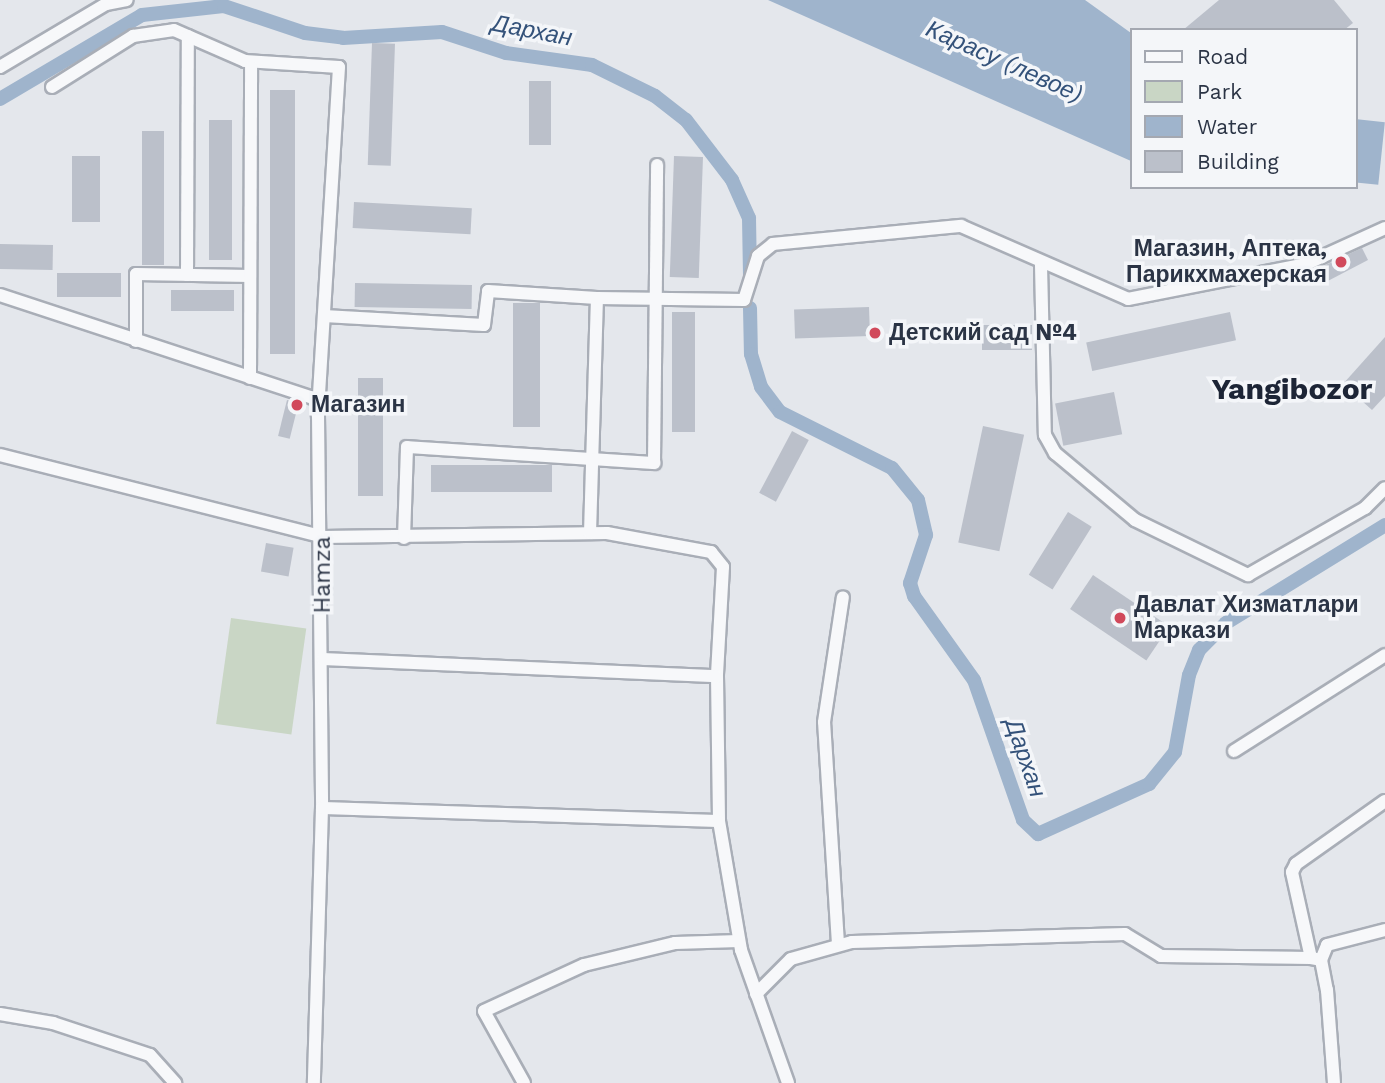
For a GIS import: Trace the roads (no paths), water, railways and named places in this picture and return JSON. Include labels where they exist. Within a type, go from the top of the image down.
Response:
[{"type":"street","points":[[0,67],[106,4],[127,0]]},
{"type":"street","points":[[52,87],[133,36],[174,30],[188,36],[187,275]]},
{"type":"street","name":"Hamza","points":[[188,36],[245,61],[338,67],[319,400],[323,537],[322,808],[314,1083]]},
{"type":"street","points":[[250,378],[251,67]]},
{"type":"street","points":[[404,538],[407,447],[654,463],[659,300],[657,166]]},
{"type":"street","points":[[324,316],[484,325],[488,291],[597,298],[744,300],[758,257],[773,244],[961,226],[1041,265],[1128,299],[1306,264],[1385,228]]},
{"type":"street","points":[[1041,265],[1045,435],[1055,453],[1135,520],[1248,575],[1365,508],[1385,488]]},
{"type":"street","points":[[136,341],[136,274],[250,276]]},
{"type":"street","points":[[0,295],[319,400]]},
{"type":"street","points":[[593,533],[597,298]]},
{"type":"street","points":[[4,459],[323,537],[404,538],[593,533],[711,552],[723,567],[717,676],[719,821],[739,941],[788,1083]]},
{"type":"street","points":[[838,944],[824,722],[843,597]]},
{"type":"street","points":[[1234,751],[1385,655]]},
{"type":"street","points":[[323,659],[717,676]]},
{"type":"street","points":[[1334,1083],[1316,959],[1292,872],[1296,864],[1385,801]]},
{"type":"street","points":[[322,808],[719,821]]},
{"type":"street","points":[[1316,959],[1326,945],[1385,930]]},
{"type":"street","points":[[756,995],[790,958],[838,944],[1125,933],[1161,956],[1316,959]]},
{"type":"street","points":[[524,1083],[484,1011],[583,965],[675,943],[739,941]]},
{"type":"street","points":[[0,1014],[52,1023],[150,1055],[174,1083]]},
{"type":"water","name":"Карасу (левое)","points":[[768,0],[1085,0],[1130,32],[1130,161]]},
{"type":"water","points":[[1357,119],[1385,122],[1378,185],[1357,183]]},
{"type":"waterway","name":"Дархан","points":[[0,99],[142,15],[224,6],[305,33],[343,38],[442,32],[506,53],[592,65],[655,96],[686,120],[732,180],[749,218],[750,276]]},
{"type":"waterway","name":"Дархан","points":[[750,308],[751,354],[761,387],[780,412],[892,468],[918,500],[926,535],[910,583],[914,596],[974,680],[1023,820],[1038,834],[1149,784],[1175,752],[1189,675],[1199,650],[1226,623],[1385,525]]},
{"type":"place","name":"Магазин, Аптека, Парикхмахерская","points":[[1341,262]]},
{"type":"place","name":"Детский сад №4","points":[[875,333]]},
{"type":"place","name":"Магазин","points":[[297,405]]},
{"type":"place","name":"Давлат Хизматлари Маркази","points":[[1120,618]]},
{"type":"district","name":"Yangibozor","points":[[1292,389]]}]
